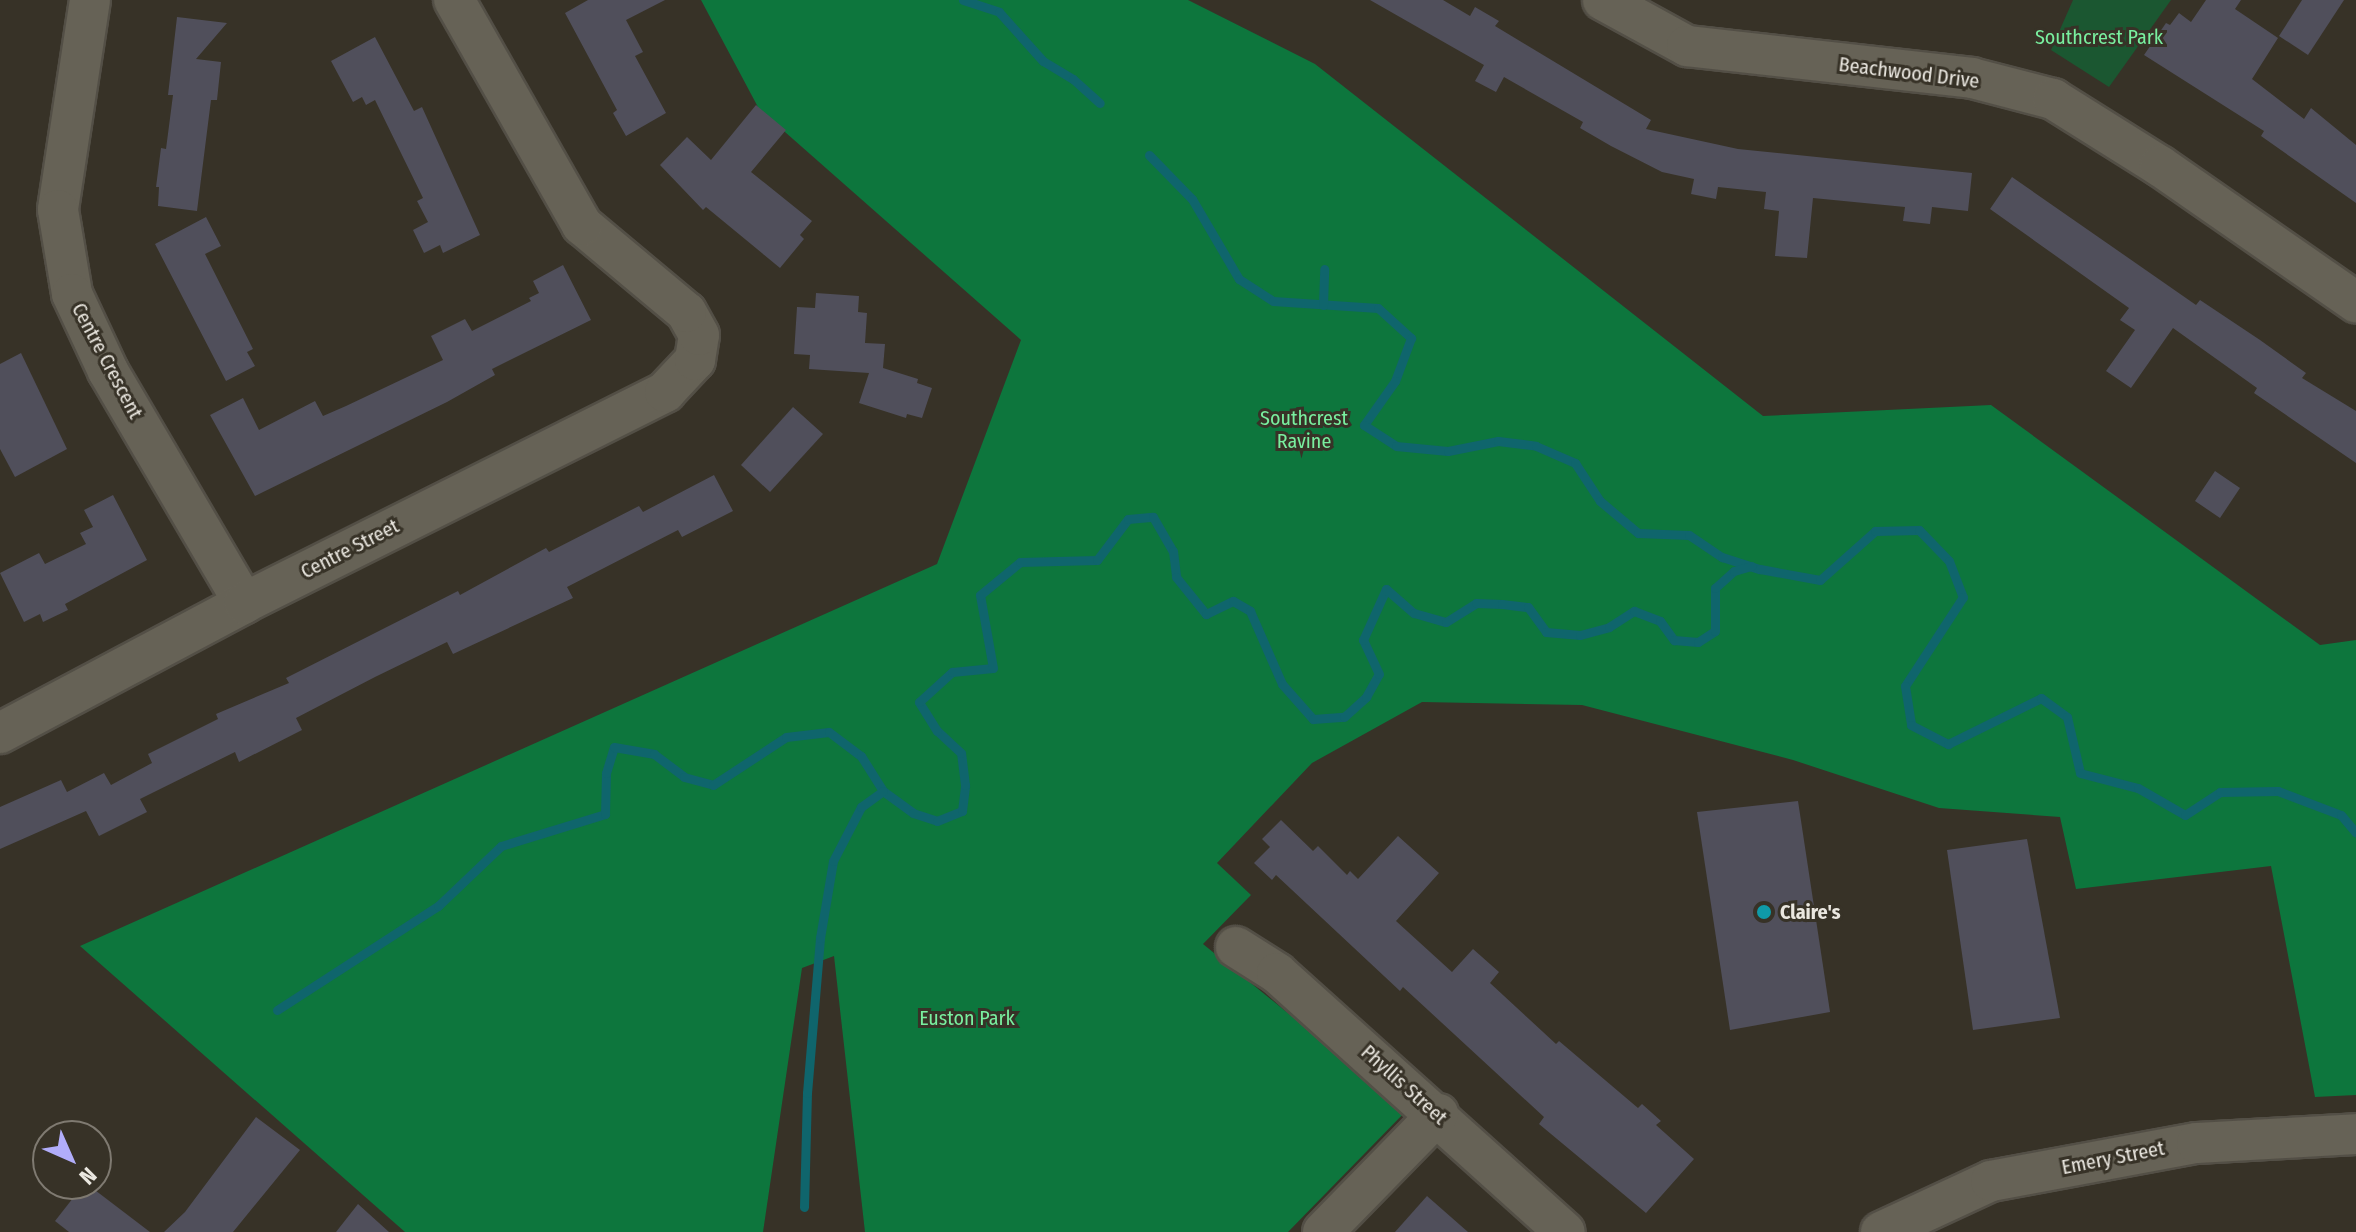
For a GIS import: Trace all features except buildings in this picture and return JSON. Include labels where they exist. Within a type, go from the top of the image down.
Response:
[{"type":"street","name":"Centre Crescent","points":[[90,0],[58,210],[72,294],[108,371],[244,603]]},
{"type":"street","name":"Centre Street","points":[[0,733],[244,603],[665,392],[695,360],[699,335],[686,312],[582,225],[454,0]]},
{"type":"street","name":"Beachwood Drive","points":[[1603,0],[1687,46],[1972,78],[2053,99],[2160,166],[2356,302]]},
{"type":"street","name":"Phyllis Street","points":[[1236,947],[1277,973],[1438,1114],[1565,1232]]},
{"type":"street","points":[[1323,1232],[1438,1114]]},
{"type":"street","name":"Emery Street","points":[[1881,1232],[1991,1181],[2197,1143],[2356,1134]]},
{"type":"green space","name":"Southcrest Ravine","points":[[701,0],[1188,0],[1315,64],[1763,416],[1991,405],[2320,645],[2356,640],[2356,1095],[2315,1097],[2271,866],[2076,889],[2060,817],[1939,808],[1793,760],[1582,705],[1422,702],[1312,763],[1217,863],[1251,895],[1203,944],[1407,1110],[1288,1232],[865,1232],[834,956],[802,968],[763,1232],[405,1232],[80,946],[937,564],[1021,340],[759,109]]},
{"type":"green space","name":"Southcrest Park","points":[[2073,0],[2171,0],[2109,87],[2051,50]]},
{"type":"waterway","points":[[963,0],[999,12],[1043,61],[1073,79],[1100,103]]},
{"type":"waterway","points":[[1149,155],[1192,199],[1239,279],[1273,301],[1378,308],[1411,338],[1395,381],[1364,425],[1396,446],[1448,451],[1498,441],[1536,446],[1575,463],[1600,501],[1638,533],[1689,535],[1722,557],[1760,569],[1820,580],[1875,531],[1919,530],[1949,561],[1963,597],[1905,686],[1911,725],[1948,744],[2041,698],[2067,717],[2080,773],[2138,788],[2185,815],[2220,792],[2278,791],[2341,815],[2356,833]]},
{"type":"waterway","points":[[1323,305],[1324,269]]},
{"type":"waterway","points":[[277,1010],[438,906],[501,846],[605,814],[606,773],[614,747],[654,754],[684,777],[713,785],[786,737],[829,732],[861,756],[883,791],[913,813],[937,821],[962,811],[965,785],[961,753],[937,731],[919,702],[952,672],[993,668],[980,595],[1020,562],[1097,560],[1128,519],[1153,517],[1173,551],[1176,577],[1206,614],[1233,601],[1250,611],[1282,684],[1313,719],[1344,717],[1366,697],[1379,674],[1363,640],[1386,589],[1414,613],[1446,622],[1476,603],[1502,604],[1528,607],[1546,632],[1580,635],[1609,627],[1634,611],[1660,621],[1674,640],[1698,642],[1715,631],[1715,588],[1734,571],[1751,566]]},
{"type":"waterway","points":[[804,1207],[807,1093],[820,938],[833,861],[861,807],[883,791]]},
{"type":"place","name":"Claire's","points":[[1764,912]]},
{"type":"park label","name":"Euston Park","points":[[967,1018]]}]
